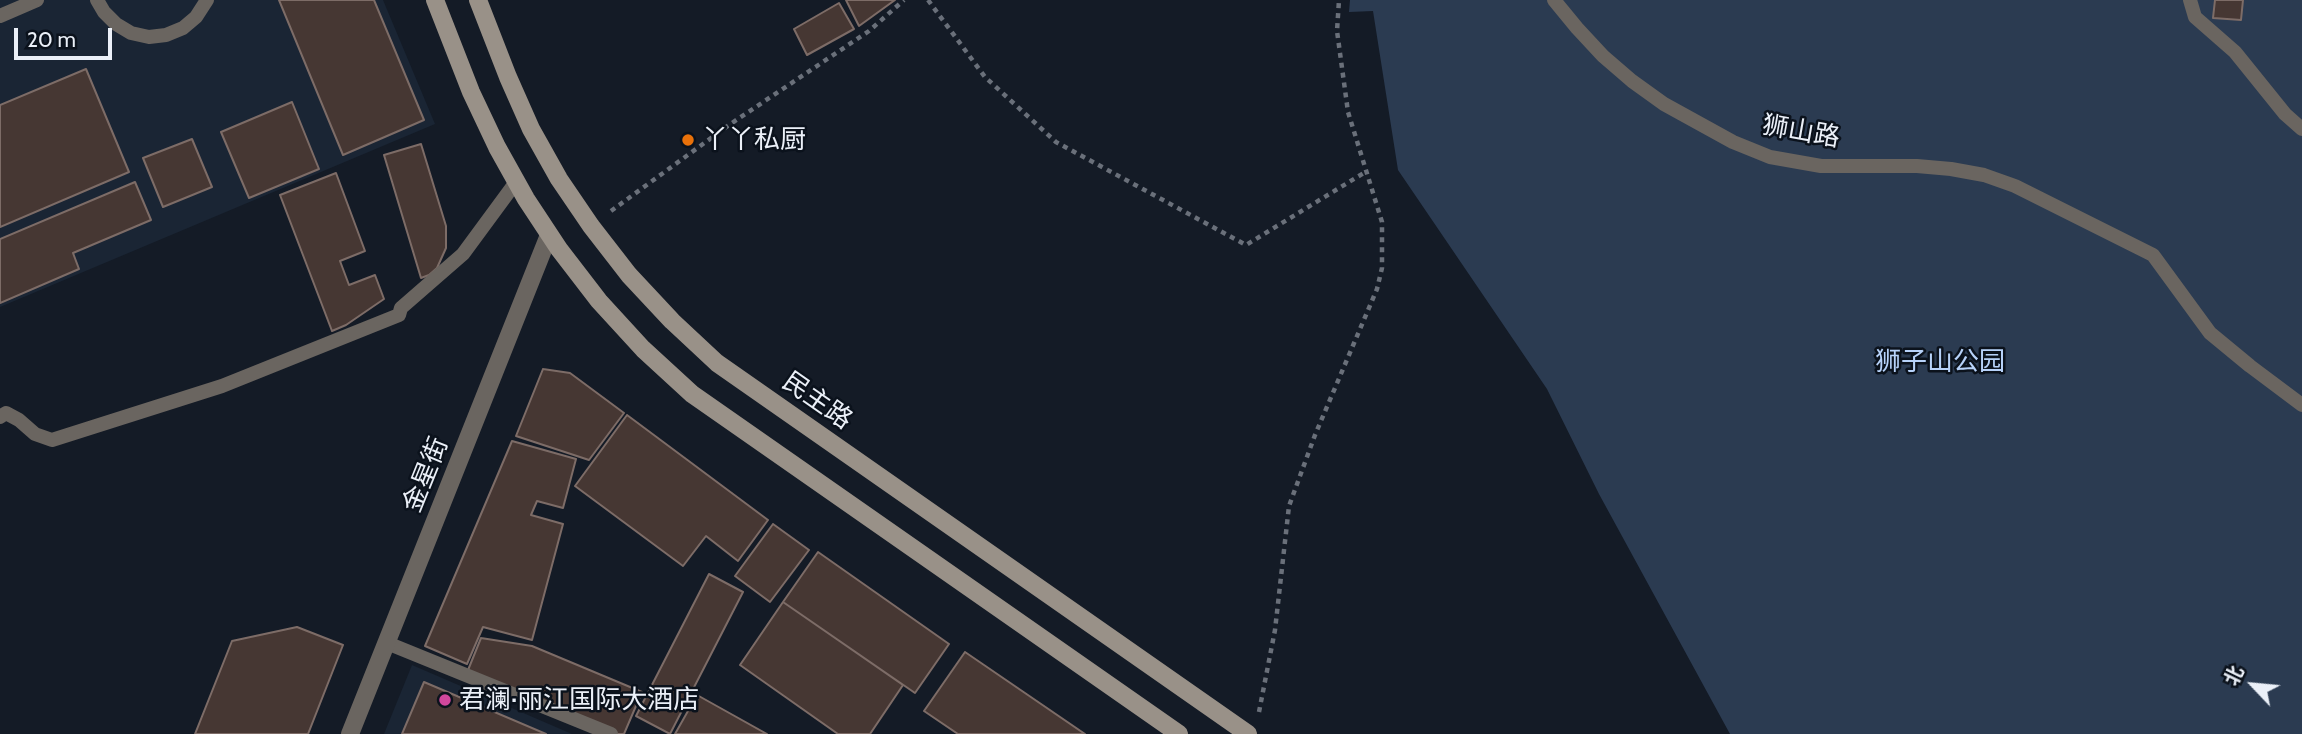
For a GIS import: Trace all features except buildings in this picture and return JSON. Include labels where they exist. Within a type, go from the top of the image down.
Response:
[{"type":"main road","points":[[435,0],[471,92],[516,182],[549,235],[599,301],[643,349],[692,394],[1179,734]]},
{"type":"main road","name":"民主路","points":[[478,0],[531,129],[559,179],[629,275],[671,321],[717,363],[1253,727]]},
{"type":"street","name":"金星街","points":[[350,734],[549,235]]},
{"type":"lane","points":[[0,16],[37,0]]},
{"type":"lane","points":[[97,0],[116,24],[131,33],[149,37],[166,35],[183,28],[197,17],[207,0]]},
{"type":"lane","name":"狮山路","points":[[1555,0],[1577,29],[1632,81],[1698,124],[1770,157],[1821,166],[1917,166],[1951,169],[1994,179],[2044,200],[2153,255],[2210,332],[2302,405]]},
{"type":"lane","points":[[2190,0],[2195,17],[2235,52],[2285,114],[2302,129]]},
{"type":"lane","points":[[0,417],[6,413],[35,434],[52,440],[222,386],[399,316],[401,308],[463,254],[516,182]]},
{"type":"lane","points":[[387,643],[611,734]]},
{"type":"path","points":[[591,226],[729,125],[869,31],[904,0]]},
{"type":"path","points":[[928,0],[985,77],[1056,142],[1246,245],[1367,171]]},
{"type":"path","points":[[1253,727],[1275,630],[1289,506],[1315,435],[1377,289],[1382,268],[1382,222],[1348,112],[1337,32],[1339,0]]},
{"type":"shaded area","points":[[0,0],[383,0],[435,124],[0,307]]},
{"type":"shaded area","name":"君澜·丽江国际大酒店","points":[[412,665],[572,734],[384,734]]},
{"type":"green space","name":"狮子山公园","points":[[1350,0],[2302,0],[2302,734],[1730,734],[1599,494],[1547,389],[1398,170],[1373,11],[1349,12]]},
{"type":"place","name":"丫丫私厨","points":[[688,140]]},
{"type":"place","name":"君澜·丽江国际大酒店","points":[[445,700]]}]
